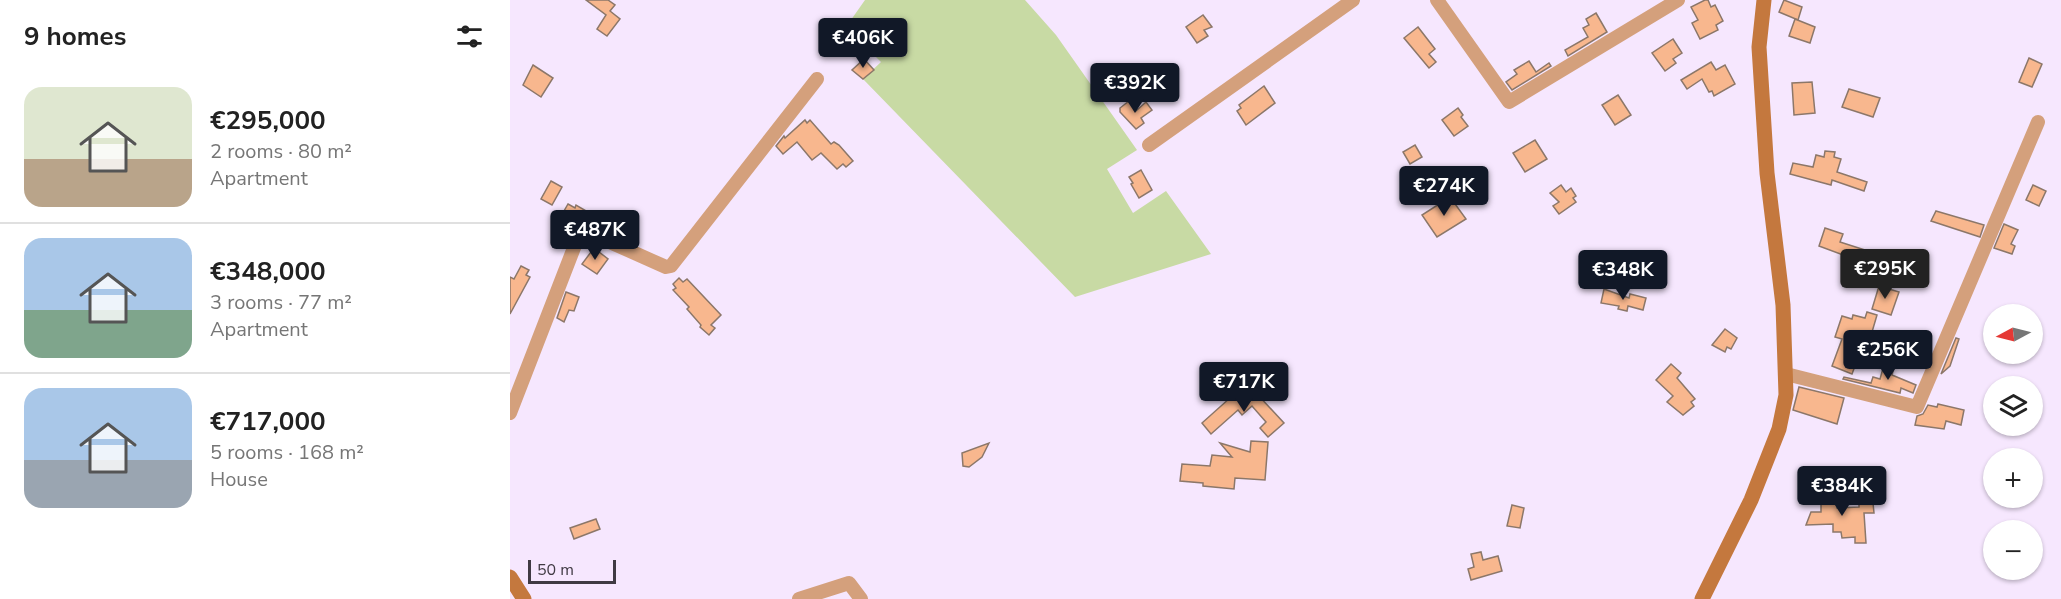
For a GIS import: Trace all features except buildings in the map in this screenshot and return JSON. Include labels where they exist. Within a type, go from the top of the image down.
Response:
[{"type":"main road","points":[[1702,599],[1734,537],[1779,429],[1786,395],[1783,305],[1767,173],[1760,59],[1764,0]]},
{"type":"main road","points":[[510,577],[524,599]]},
{"type":"street","points":[[1149,144],[1353,0]]},
{"type":"street","points":[[1437,0],[1509,102],[1678,0]]},
{"type":"street","points":[[510,413],[577,240],[581,235],[587,233],[594,235],[666,267],[671,266],[817,79]]},
{"type":"street","points":[[1786,374],[1917,407],[2038,122]]},
{"type":"street","points":[[799,599],[849,583],[861,599]]},
{"type":"green space","points":[[865,0],[1025,0],[1056,35],[1137,150],[1107,169],[1133,213],[1166,191],[1211,254],[1075,297],[863,79],[881,62],[846,27]]}]
